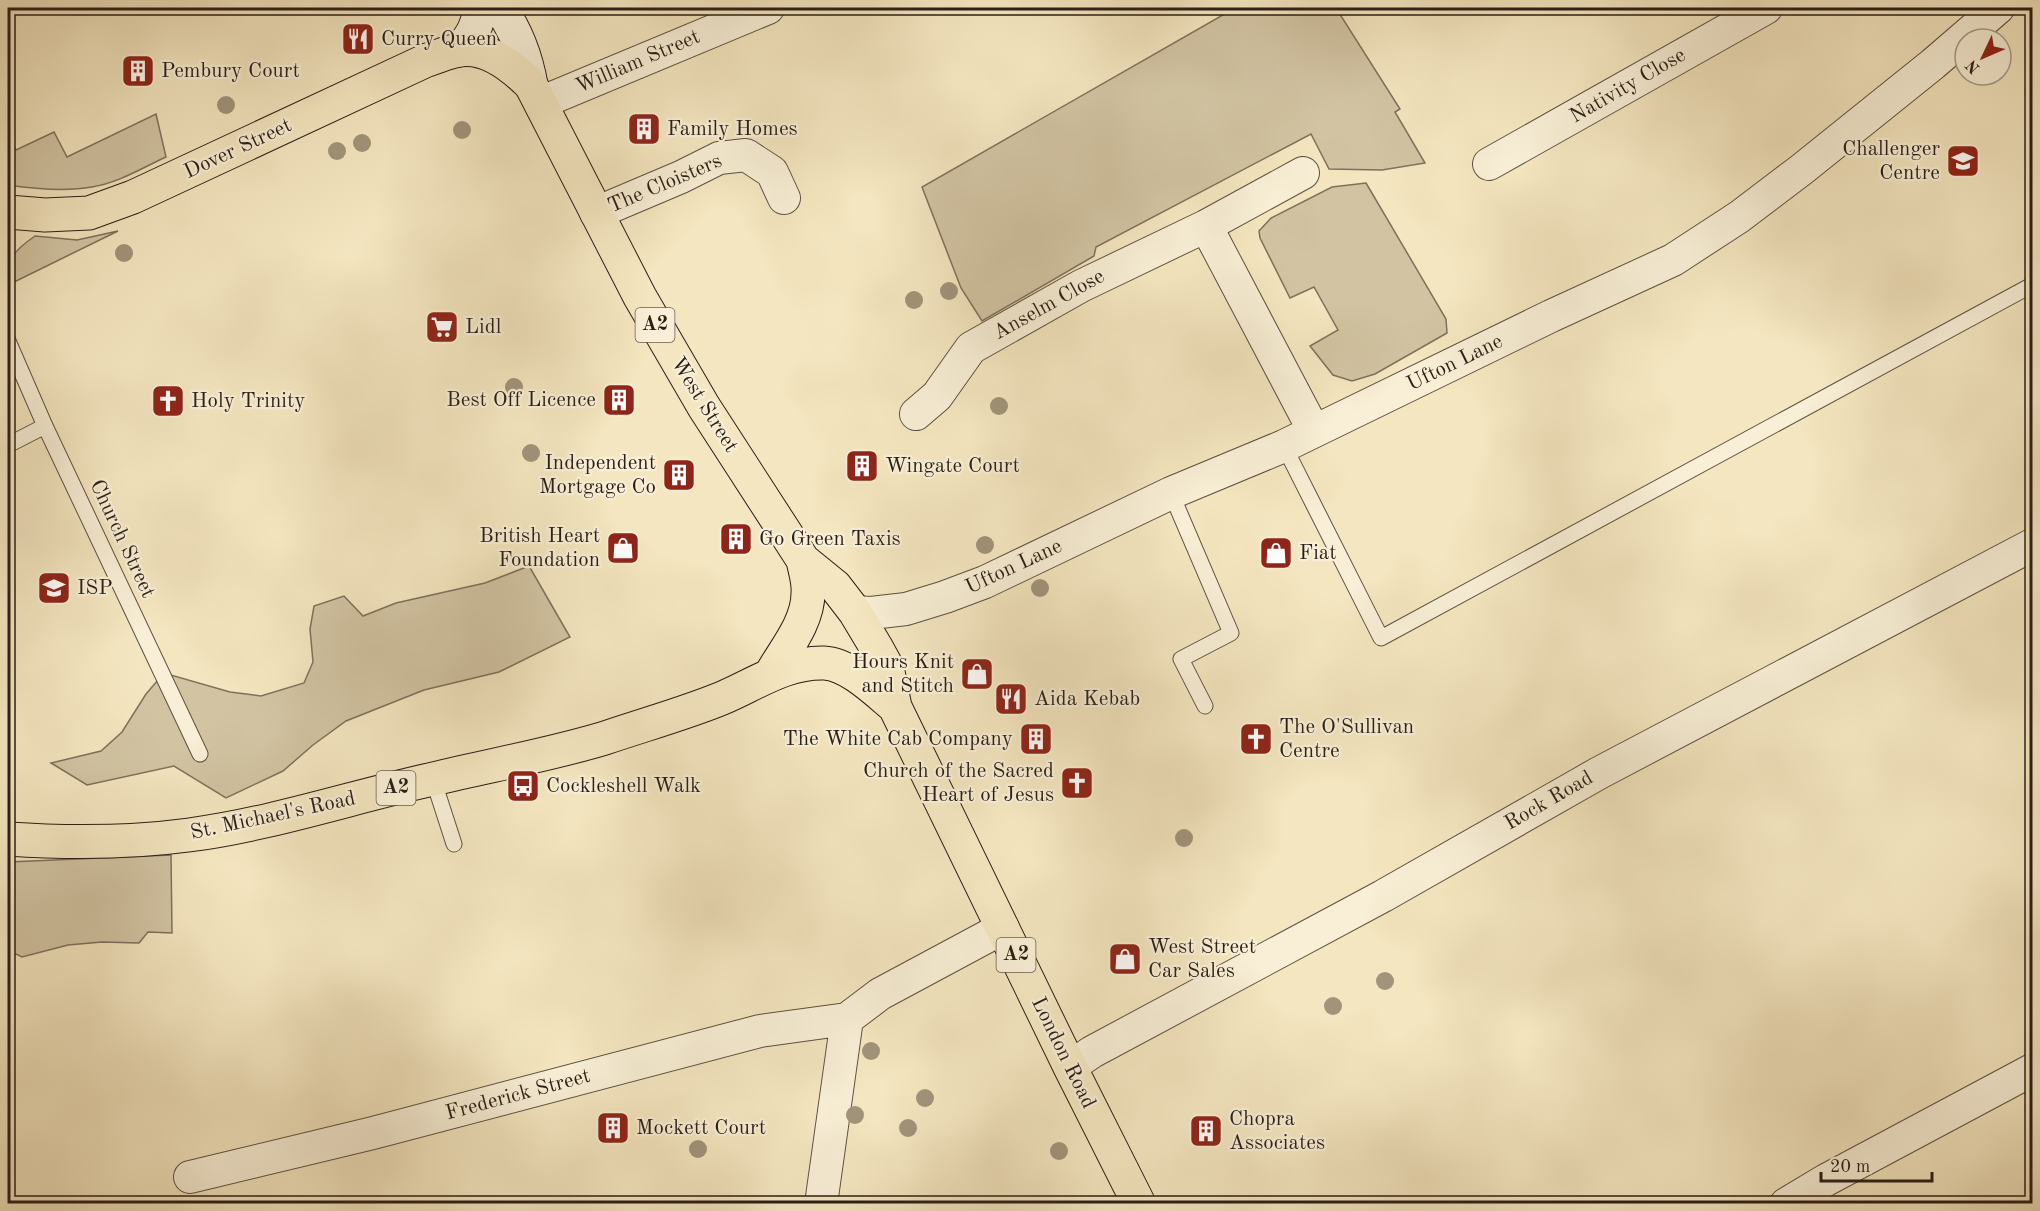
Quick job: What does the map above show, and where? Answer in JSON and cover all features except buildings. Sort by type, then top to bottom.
[{"type":"main road","name":"West Street","points":[[460,50],[483,53],[502,61],[517,71],[536,94],[596,213],[679,366],[803,560],[835,586],[855,612],[887,667],[895,707]]},
{"type":"main road","name":"Dover Street","points":[[8,212],[89,213],[133,197],[427,60],[460,50]]},
{"type":"main road","name":"A2","points":[[771,674],[793,638],[806,608],[808,582],[803,560]]},
{"type":"main road","name":"St. Michael's Road","points":[[8,838],[106,841],[190,835],[304,812],[433,778],[562,751],[720,699],[771,674],[805,665],[826,663],[833,665],[858,678],[895,707]]},
{"type":"main road","name":"London Road","points":[[895,707],[1070,1067],[1139,1203]]},
{"type":"street","points":[[460,50],[471,37],[479,21],[480,8]]},
{"type":"street","name":"West Street","points":[[500,8],[520,42],[536,94]]},
{"type":"street","name":"William Street","points":[[536,94],[768,8]]},
{"type":"street","name":"Nativity Close","points":[[1489,164],[1766,8]]},
{"type":"street","name":"Ufton Lane","points":[[855,612],[871,613],[906,609],[985,582],[1170,493],[1284,446],[1673,260],[1739,218],[1801,170],[1986,12]]},
{"type":"street","name":"The Cloisters","points":[[596,213],[681,177],[719,158],[746,155],[772,172],[784,198]]},
{"type":"street","name":"Anselm Close","points":[[916,414],[937,396],[971,348],[1081,286],[1206,226],[1303,172]]},
{"type":"street","points":[[1206,226],[1314,431]]},
{"type":"street","name":"Rock Road","points":[[1070,1067],[1102,1046],[1383,896],[1599,773],[2032,545]]},
{"type":"street","points":[[821,1203],[847,1019],[880,994],[1003,928]]},
{"type":"street","name":"Frederick Street","points":[[190,1177],[384,1130],[760,1031],[847,1019]]},
{"type":"street","points":[[1786,1203],[2032,1070]]},
{"type":"lane","points":[[1284,446],[1381,638],[2032,285]]},
{"type":"lane","name":"Church Street","points":[[8,341],[45,426],[200,754]]},
{"type":"lane","points":[[8,445],[45,426]]},
{"type":"lane","points":[[1170,493],[1231,633],[1181,659],[1205,705]]},
{"type":"lane","points":[[433,778],[454,844]]},
{"type":"shaded area","points":[[1235,8],[1336,8],[1400,109],[1395,112],[1425,163],[1382,170],[1329,169],[1311,134],[1096,247],[1094,256],[982,321],[961,288],[922,187]]},
{"type":"shaded area","points":[[156,114],[166,157],[121,179],[81,189],[29,188],[8,185],[8,133],[16,150],[54,132],[67,157]]},
{"type":"shaded area","points":[[1366,183],[1446,319],[1447,333],[1375,374],[1352,381],[1333,375],[1310,346],[1338,330],[1314,287],[1290,298],[1260,238],[1259,231],[1271,218],[1332,187]]},
{"type":"shaded area","points":[[118,231],[8,285],[10,262],[13,256],[21,246],[35,236],[77,240]]},
{"type":"shaded area","points":[[529,566],[570,637],[499,672],[424,690],[346,721],[283,771],[226,798],[174,766],[87,785],[51,763],[101,751],[122,732],[146,694],[164,673],[230,692],[261,696],[304,683],[313,662],[310,629],[314,606],[344,596],[363,616],[396,603],[485,583]]},
{"type":"shaded area","points":[[171,855],[172,933],[148,932],[139,943],[102,942],[68,945],[22,957],[16,954],[8,956],[8,862]]},
{"type":"place","name":"Curry Queen","points":[[358,39]]},
{"type":"place","name":"Pembury Court","points":[[138,71]]},
{"type":"place","name":"Family Homes","points":[[644,129]]},
{"type":"place","name":"Challenger Centre","points":[[1963,161]]},
{"type":"place","name":"Lidl","points":[[442,327]]},
{"type":"place","name":"Best Off Licence","points":[[619,400]]},
{"type":"place","name":"Holy Trinity","points":[[168,401]]},
{"type":"place","name":"Wingate Court","points":[[862,466]]},
{"type":"place","name":"Independent Mortgage Co","points":[[679,475]]},
{"type":"place","name":"Go Green Taxis","points":[[736,539]]},
{"type":"place","name":"British Heart Foundation","points":[[623,548]]},
{"type":"place","name":"Fiat","points":[[1276,553]]},
{"type":"place","name":"ISP","points":[[54,588]]},
{"type":"place","name":"Hours Knit and Stitch","points":[[977,674]]},
{"type":"place","name":"Aida Kebab","points":[[1011,699]]},
{"type":"place","name":"The White Cab Company","points":[[1036,739]]},
{"type":"place","name":"The O'Sullivan Centre","points":[[1256,739]]},
{"type":"place","name":"Church of the Sacred Heart of Jesus","points":[[1077,783]]},
{"type":"place","name":"Cockleshell Walk","points":[[523,786]]},
{"type":"place","name":"West Street Car Sales","points":[[1125,959]]},
{"type":"place","name":"Mockett Court","points":[[613,1128]]},
{"type":"place","name":"Chopra Associates","points":[[1206,1131]]}]
